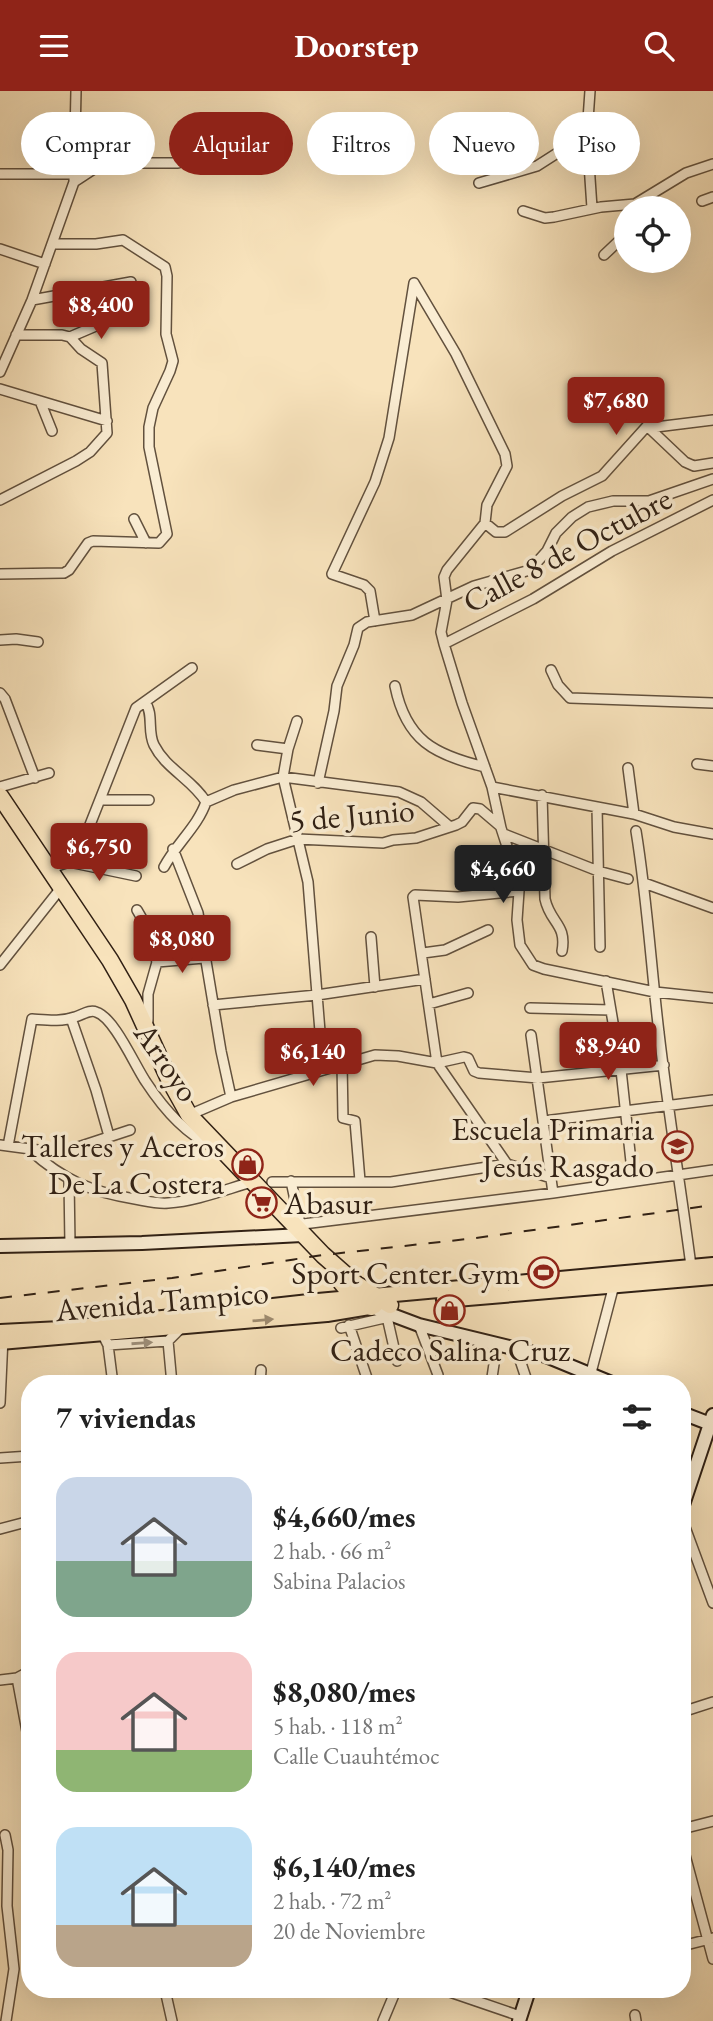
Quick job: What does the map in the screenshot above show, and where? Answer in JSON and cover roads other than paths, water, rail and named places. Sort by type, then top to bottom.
[{"type":"highway","points":[[0,796],[110,960],[189,1115],[323,1255],[383,1308]]},
{"type":"highway","points":[[323,1255],[354,1297],[383,1308]]},
{"type":"main road","points":[[0,1246],[70,1245],[298,1228]]},
{"type":"main road","points":[[578,1283],[713,1265]]},
{"type":"main road","points":[[578,1283],[614,1285],[713,1277]]},
{"type":"main road","name":"Avenida Tampico","points":[[2,1337],[105,1340],[182,1327],[383,1308],[578,1283]]},
{"type":"main road","name":"Avenida Tampico","points":[[2,1337],[354,1297]]},
{"type":"main road","points":[[383,1308],[419,1325],[546,1356],[582,1375]]},
{"type":"main road","points":[[691,1415],[712,1421],[691,1482]]},
{"type":"main road","points":[[519,2019],[526,1998]]},
{"type":"street","points":[[0,372],[32,300],[74,178],[76,91]]},
{"type":"street","points":[[589,112],[590,91]]},
{"type":"street","points":[[479,183],[537,166],[553,156]]},
{"type":"street","points":[[1,176],[74,178],[103,163],[169,163]]},
{"type":"street","points":[[650,196],[686,173],[713,164]]},
{"type":"street","points":[[590,175],[592,208]]},
{"type":"street","points":[[702,201],[713,197]]},
{"type":"street","points":[[523,211],[545,218],[592,208],[614,207]]},
{"type":"street","points":[[0,574],[64,573],[88,543],[93,541],[159,543],[166,534],[149,447],[153,408],[173,361],[166,334],[165,267],[122,240],[96,244],[52,244]]},
{"type":"street","points":[[604,255],[614,246]]},
{"type":"street","points":[[0,249],[45,264]]},
{"type":"street","points":[[32,300],[131,282]]},
{"type":"street","points":[[375,621],[370,590],[364,585],[332,574],[375,482],[389,438],[414,283],[437,319],[505,454],[507,466],[487,505],[485,523],[444,577],[447,600],[441,632],[492,787],[519,891],[517,921],[520,945],[533,965],[655,992],[711,998],[713,987]]},
{"type":"street","points":[[16,335],[71,337],[118,316]]},
{"type":"street","points":[[0,500],[76,461],[90,452],[107,433],[102,363],[81,349],[71,337]]},
{"type":"street","points":[[0,389],[107,421]]},
{"type":"street","points":[[40,401],[52,431]]},
{"type":"street","points":[[647,426],[713,420]]},
{"type":"street","points":[[647,426],[685,462],[694,466],[713,463]]},
{"type":"street","points":[[485,523],[496,532],[505,532],[601,475],[647,426]]},
{"type":"street","points":[[318,783],[341,673],[354,645],[358,628],[367,622],[412,615],[474,586],[530,569],[547,551],[556,533],[572,517],[588,507],[613,501],[649,501],[713,479]]},
{"type":"street","name":"Calle 8 de Octubre","points":[[444,644],[533,599],[612,551],[713,500]]},
{"type":"street","points":[[134,519],[146,543]]},
{"type":"street","points":[[0,640],[38,642]]},
{"type":"street","points":[[69,862],[84,840],[127,725],[136,708],[192,668]]},
{"type":"street","points":[[551,670],[558,685],[570,698],[713,703]]},
{"type":"street","points":[[395,686],[400,709],[415,734],[436,751],[458,761],[485,767]]},
{"type":"street","points":[[2,696],[35,778]]},
{"type":"street","points":[[145,702],[149,707],[149,730],[153,744],[169,765],[202,795],[206,802]]},
{"type":"street","points":[[298,721],[288,749],[283,777],[312,907],[323,1069]]},
{"type":"street","points":[[257,745],[288,749]]},
{"type":"street","points":[[697,764],[713,766]]},
{"type":"street","points":[[628,768],[634,814]]},
{"type":"street","points":[[0,787],[49,773]]},
{"type":"street","points":[[163,867],[173,849],[197,821],[206,802],[234,790],[283,777],[398,792],[421,802],[450,827]]},
{"type":"street","points":[[492,787],[634,814],[674,827],[713,834]]},
{"type":"street","points":[[542,795],[545,899],[547,908],[563,931],[562,951]]},
{"type":"street","points":[[101,800],[149,800]]},
{"type":"street","name":"5 de Junio","points":[[237,864],[267,849],[298,839],[379,844],[416,838],[462,822],[473,808],[477,807],[503,831]]},
{"type":"street","points":[[597,807],[600,947]]},
{"type":"street","points":[[503,831],[598,871],[628,879]]},
{"type":"street","points":[[636,831],[659,1033],[691,1266]]},
{"type":"street","points":[[173,849],[198,913],[231,1097]]},
{"type":"street","points":[[48,869],[69,862],[136,876]]},
{"type":"street","points":[[644,883],[713,908]]},
{"type":"street","points":[[0,964],[61,888]]},
{"type":"street","points":[[507,1164],[437,1063],[413,897],[458,898],[519,891]]},
{"type":"street","points":[[137,909],[148,929],[158,962],[148,995],[149,1033]]},
{"type":"street","points":[[423,953],[445,950],[488,930]]},
{"type":"street","points":[[371,937],[375,986]]},
{"type":"street","points":[[158,962],[204,957]]},
{"type":"street","points":[[631,986],[641,982],[651,968]]},
{"type":"street","points":[[213,1005],[317,995],[425,979]]},
{"type":"street","points":[[606,981],[621,1070],[634,1180]]},
{"type":"street","points":[[429,1004],[468,993]]},
{"type":"street","points":[[530,1008],[611,1010]]},
{"type":"street","name":"Arroyo","points":[[4,1145],[32,1019],[71,1019],[90,1011],[98,1012],[116,1031],[147,1083],[174,1119],[199,1140],[219,1149]]},
{"type":"street","points":[[71,1019],[109,1136]]},
{"type":"street","points":[[580,1041],[659,1033]]},
{"type":"street","points":[[531,1035],[553,1193]]},
{"type":"street","points":[[189,1115],[231,1097],[375,1055],[398,1055],[437,1063],[464,1057],[468,1058],[474,1071],[480,1073],[538,1078],[664,1065]]},
{"type":"street","points":[[342,1063],[342,1118],[355,1121],[360,1181]]},
{"type":"street","points":[[544,1121],[713,1100]]},
{"type":"street","points":[[4,1145],[30,1150],[66,1151],[130,1130]]},
{"type":"street","points":[[30,1150],[69,1180],[95,1191],[164,1204],[192,1200],[252,1182]]},
{"type":"street","points":[[272,1182],[391,1182],[507,1164],[551,1178]]},
{"type":"street","points":[[291,1181],[298,1228],[713,1170]]},
{"type":"street","points":[[69,1180],[70,1245]]},
{"type":"street","points":[[590,1375],[614,1285]]},
{"type":"street","points":[[365,1375],[345,1327],[383,1308],[397,1361]]},
{"type":"street","points":[[419,1325],[438,1375]]},
{"type":"street","points":[[111,1375],[105,1340],[168,1341],[182,1327]]},
{"type":"street","points":[[0,1403],[2,1337]]},
{"type":"street","points":[[168,1341],[171,1375]]},
{"type":"street","points":[[492,1375],[497,1345]]},
{"type":"street","points":[[516,1348],[525,1375]]},
{"type":"street","points":[[261,1370],[261,1375]]},
{"type":"street","points":[[0,1458],[21,1457]]},
{"type":"street","points":[[0,1529],[21,1523]]},
{"type":"street","points":[[691,1538],[709,1575],[713,1603]]},
{"type":"street","points":[[0,1680],[21,1676]]},
{"type":"street","points":[[17,1678],[21,1698]]},
{"type":"street","points":[[691,1709],[713,1702]]},
{"type":"street","points":[[691,1827],[713,1821]]},
{"type":"street","points":[[5,1835],[8,1850],[8,1925],[14,1953],[6,2021]]},
{"type":"street","points":[[691,1875],[710,1939],[713,1959]]},
{"type":"street","points":[[691,1944],[710,1939]]},
{"type":"street","points":[[167,1998],[172,2021]]},
{"type":"street","points":[[383,2021],[393,1998]]},
{"type":"street","points":[[472,1998],[519,2019]]},
{"type":"railway","points":[[0,1298],[172,1278],[323,1255],[476,1238],[713,1205]]},
{"type":"place","name":"Escuela Primaria Jesús Rasgado","points":[[677,1147]]},
{"type":"place","name":"Talleres y Aceros De La Costera","points":[[247,1164]]},
{"type":"place","name":"Abasur","points":[[261,1203]]},
{"type":"place","name":"Sport Center Gym","points":[[543,1273]]},
{"type":"place","name":"Cadeco Salina Cruz","points":[[450,1311]]}]
